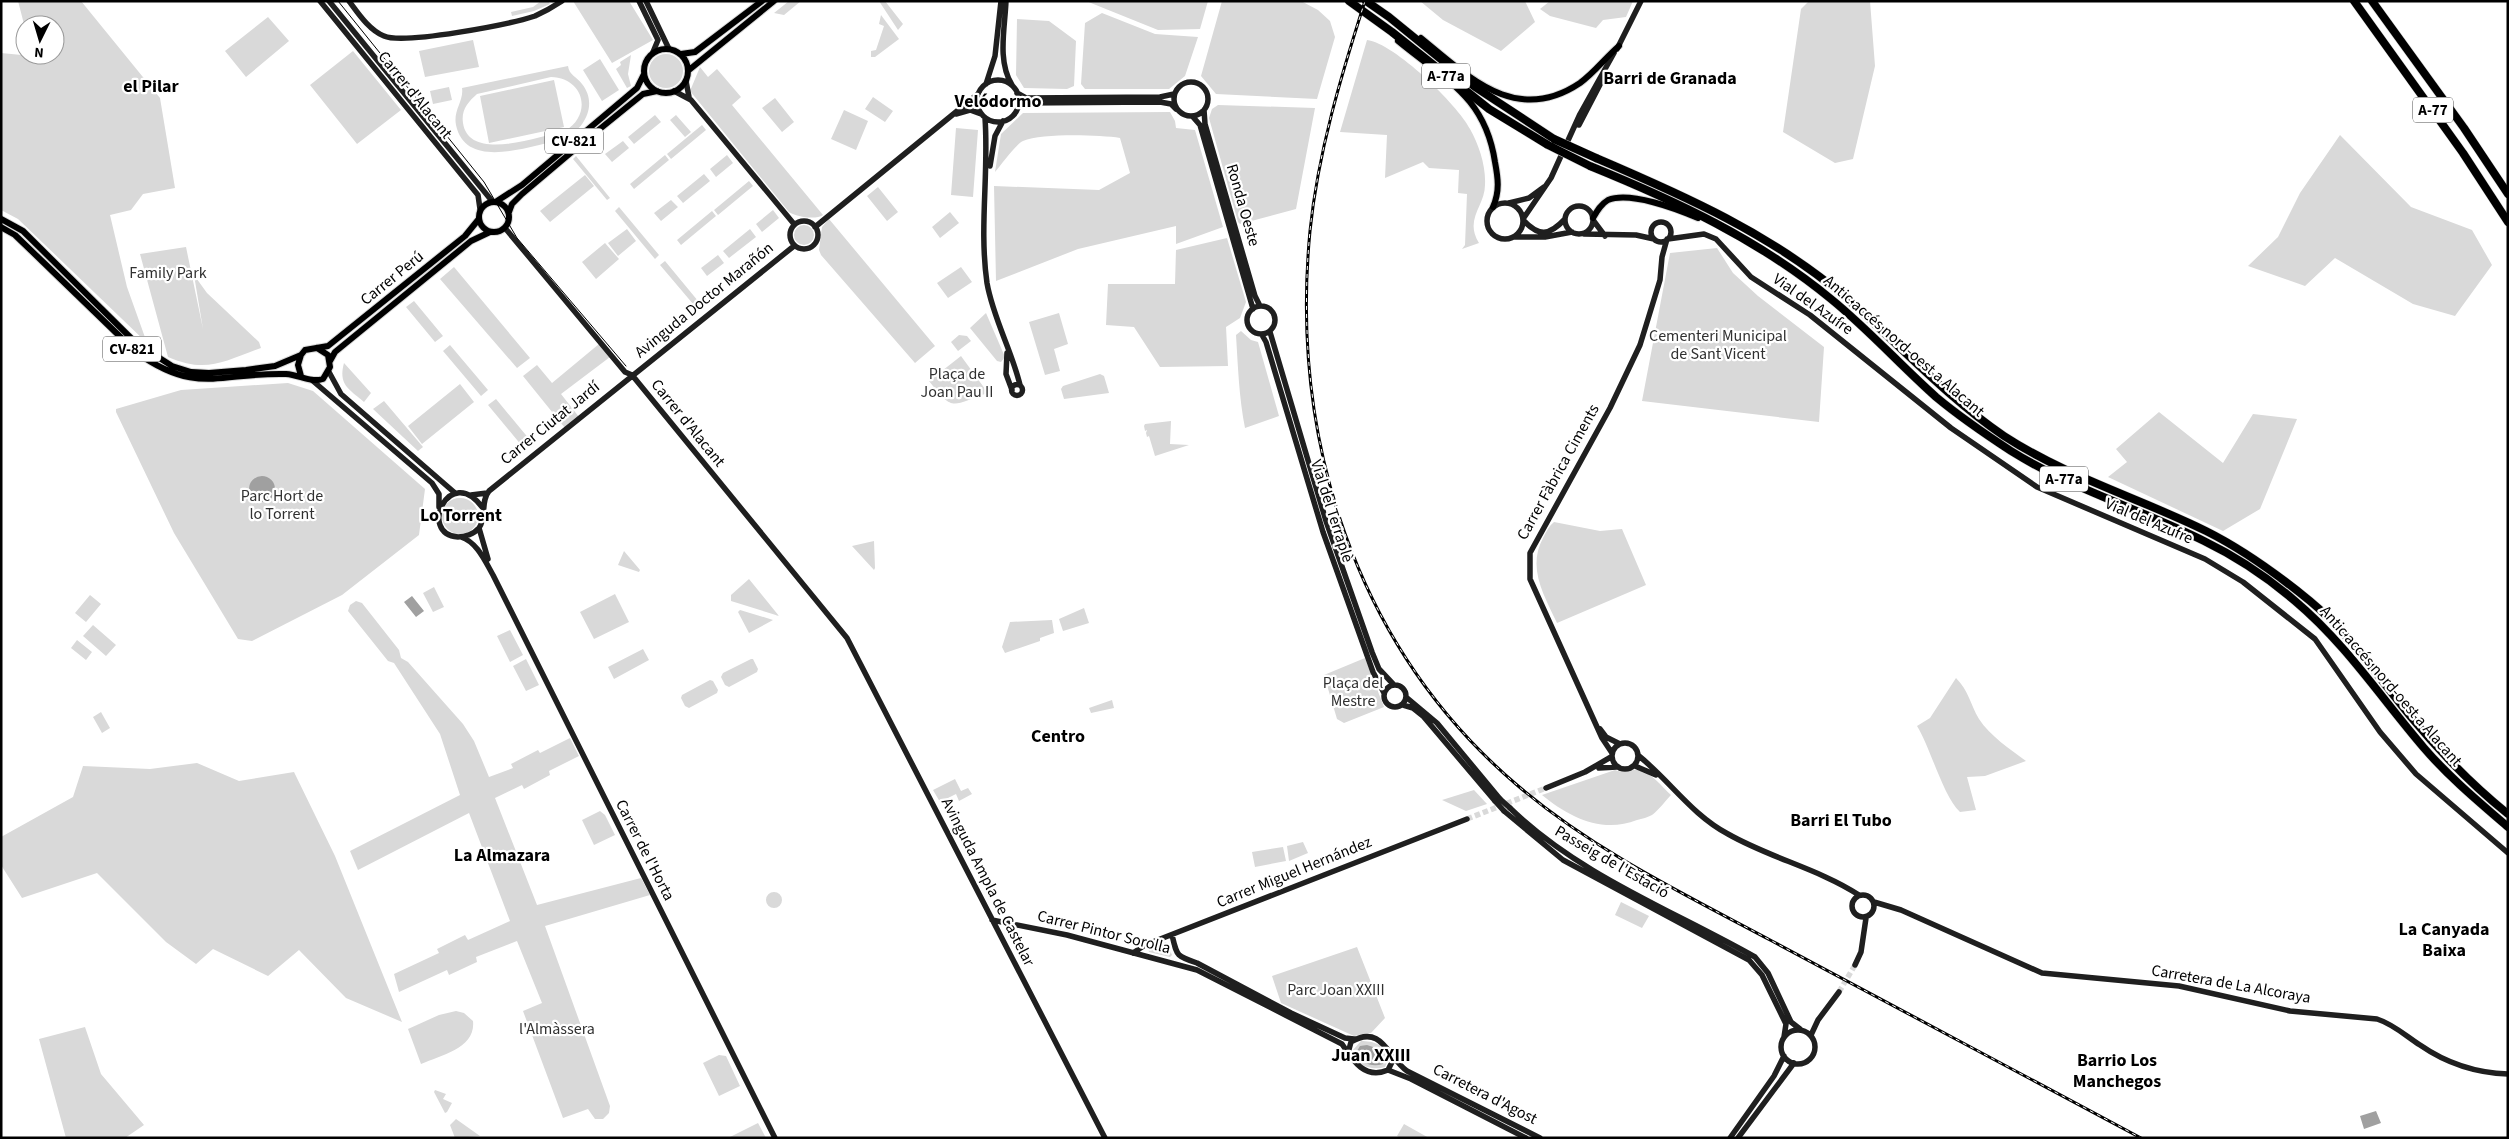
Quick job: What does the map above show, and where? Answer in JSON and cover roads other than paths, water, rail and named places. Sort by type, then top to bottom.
[{"type":"highway","name":"A-77a","points":[[1349,1],[1371,17]]},
{"type":"highway","name":"Antic accés nord-oest a Alacant","points":[[1366,1],[1502,107],[1554,138],[1693,200],[1782,250],[1845,298],[1959,402],[2020,446],[2071,473],[2208,532],[2269,568],[2308,599],[2333,623],[2441,752],[2508,814]]},
{"type":"highway","name":"A-77","points":[[2354,1],[2463,153],[2508,222]]},
{"type":"highway","name":"A-77","points":[[2372,1],[2464,128],[2508,194]]},
{"type":"highway","name":"Antic accés nord-oest a Alacant","points":[[1371,17],[1483,104],[1548,145],[1590,166],[1690,209],[1758,246],[1832,300],[1956,412],[2027,461],[2069,482],[2202,540],[2237,558],[2267,578],[2307,611],[2334,637],[2428,752],[2454,779],[2508,827]]},
{"type":"main road","points":[[653,52],[669,48],[681,54],[695,52],[762,1]]},
{"type":"main road","points":[[688,70],[774,1]]},
{"type":"main road","name":"A-77a","points":[[1372,1],[1482,86],[1504,96],[1517,99],[1554,95],[1583,80],[1619,46]]},
{"type":"main road","name":"A-77a","points":[[1371,17],[1383,29],[1463,94],[1480,114],[1491,137],[1499,189],[1493,207]]},
{"type":"main road","name":"CV-821","points":[[480,209],[522,185],[637,88],[644,74],[646,62],[653,52]]},
{"type":"main road","points":[[674,91],[686,81],[688,70],[681,54]]},
{"type":"main road","points":[[644,74],[651,87],[657,91]]},
{"type":"main road","name":"CV-821","points":[[505,228],[512,204],[580,145],[643,94],[657,91],[674,91]]},
{"type":"main road","name":"A-77a","points":[[1593,219],[1603,203],[1621,197],[1657,204],[1706,222],[1746,243],[1789,271],[1841,312],[1896,364],[1907,369]]},
{"type":"main road","points":[[494,201],[504,205],[509,212]]},
{"type":"main road","points":[[480,209],[478,220],[480,225],[490,232],[499,232],[505,228]]},
{"type":"main road","name":"CV-821","points":[[1,219],[23,231],[136,343],[172,366],[191,372],[209,373],[246,370],[275,366],[301,355],[305,350],[317,348]]},
{"type":"main road","name":"Carrer Perú","points":[[317,348],[328,346],[340,338],[465,236],[478,220]]},
{"type":"main road","name":"CV-821","points":[[1,227],[15,235],[136,352],[153,364],[191,379],[208,380],[276,374],[302,376],[313,381]]},
{"type":"main road","name":"Carrer Perú","points":[[330,361],[335,352],[472,241],[490,232]]},
{"type":"main road","points":[[313,381],[323,379],[329,372],[330,361],[324,352],[317,348]]},
{"type":"main road","points":[[301,355],[298,365],[302,376]]},
{"type":"street","name":"Carrer d'Alacant","points":[[320,1],[478,195],[480,209]]},
{"type":"street","name":"Carrer d'Alacant","points":[[329,1],[494,201]]},
{"type":"street","points":[[349,1],[369,25],[381,35],[392,39],[427,38],[533,16],[562,1]]},
{"type":"street","points":[[639,1],[658,40],[653,52]]},
{"type":"street","points":[[646,1],[669,48]]},
{"type":"street","points":[[815,227],[978,94],[986,84],[995,56],[1001,1]]},
{"type":"street","points":[[987,185],[995,136],[1003,121],[1015,112],[1018,103],[1017,93],[1006,75],[1003,60],[1006,1]]},
{"type":"street","points":[[1512,237],[1519,232],[1523,220],[1548,184],[1641,1]]},
{"type":"street","points":[[1561,160],[1593,89],[1619,46]]},
{"type":"street","points":[[986,84],[999,80],[1013,86]]},
{"type":"street","points":[[1577,129],[1592,97],[1593,89],[1590,82],[1583,80]]},
{"type":"street","points":[[686,81],[689,97]]},
{"type":"street","name":"Ronda Oeste","points":[[1017,93],[1026,98],[1160,97],[1174,94],[1178,87],[1185,83],[1198,84],[1207,95],[1204,110],[1205,124],[1255,296],[1260,306]]},
{"type":"street","points":[[674,91],[689,97],[794,224]]},
{"type":"street","points":[[978,94],[978,107],[983,116],[987,185],[984,256],[989,293],[1023,391],[1020,395],[1015,395],[1006,374],[1007,348]]},
{"type":"street","points":[[1174,94],[1176,108]]},
{"type":"street","points":[[1018,103],[1160,102],[1171,104],[1184,116],[1193,117],[1204,110]]},
{"type":"street","points":[[952,116],[970,110],[996,122],[1003,121]]},
{"type":"street","name":"Ronda Oeste","points":[[1193,117],[1200,125],[1253,309]]},
{"type":"street","points":[[1548,184],[1536,194],[1509,203],[1501,203],[1493,207],[1487,219],[1489,229],[1497,237],[1545,237],[1572,232],[1605,236],[1636,236],[1661,242],[1668,239],[1671,233],[1667,224],[1660,222],[1636,236]]},
{"type":"street","points":[[1509,203],[1516,206],[1523,220],[1533,231],[1540,233],[1553,230],[1565,218],[1568,210],[1579,205],[1590,210],[1593,219],[1605,236]]},
{"type":"street","points":[[1565,218],[1566,224],[1572,232]]},
{"type":"street","points":[[1582,234],[1590,229],[1593,219]]},
{"type":"street","points":[[800,221],[808,222],[815,227],[818,236],[813,246],[802,250],[794,246],[789,233],[794,224],[800,221]]},
{"type":"street","points":[[1652,227],[1651,233],[1655,240]]},
{"type":"street","name":"Carrer d'Alacant","points":[[505,228],[625,372],[632,376],[847,638]]},
{"type":"street","name":"Vial del Azufre","points":[[1670,228],[1687,237]]},
{"type":"street","name":"Vial del Azufre","points":[[1668,239],[1704,234],[1716,239],[1751,276],[1810,315],[1951,428],[2037,487],[2205,559],[2243,582],[2314,639],[2380,732],[2416,774],[2508,853]]},
{"type":"street","name":"Carrer Fàbrica Ciments","points":[[1612,755],[1530,579],[1530,552],[1610,408],[1640,345],[1660,280],[1662,257],[1668,239]]},
{"type":"street","name":"Carrer Fàbrica Ciments","points":[[1655,240],[1662,257]]},
{"type":"street","name":"Avinguda Doctor Marañón","points":[[632,376],[794,246]]},
{"type":"street","points":[[1260,306],[1270,309],[1275,316],[1275,325],[1270,332],[1262,335],[1256,334],[1248,326],[1248,314],[1260,306]]},
{"type":"street","name":"Vial del Terraplè","points":[[1270,332],[1326,520],[1372,652],[1379,669],[1394,685]]},
{"type":"street","name":"Vial del Terraplè","points":[[1262,335],[1266,342],[1323,532],[1373,672],[1384,693]]},
{"type":"street","points":[[329,372],[341,394],[454,493],[471,495],[487,493],[482,507],[471,495]]},
{"type":"street","name":"Carrer Ciutat Jardí","points":[[487,493],[632,376]]},
{"type":"street","name":"CV-821","points":[[313,381],[432,483],[439,494],[438,516],[443,529],[449,534],[460,537]]},
{"type":"street","points":[[1012,390],[1014,386],[1020,385]]},
{"type":"street","points":[[439,508],[445,498],[454,493]]},
{"type":"street","name":"CV-821","points":[[479,528],[482,507]]},
{"type":"street","points":[[460,537],[471,535],[479,528]]},
{"type":"street","name":"Carrer de l'Horta","points":[[479,528],[493,575]]},
{"type":"street","name":"Carrer de l'Horta","points":[[460,537],[467,539],[480,553],[493,575],[775,1138]]},
{"type":"street","name":"Avinguda Ampla de Castelar","points":[[847,638],[1105,1138]]},
{"type":"street","points":[[1394,685],[1403,688],[1406,697],[1403,705],[1395,708],[1388,706],[1384,701],[1384,693],[1387,688],[1394,685]]},
{"type":"street","name":"Passeig de l'Estació","points":[[1406,697],[1437,723],[1498,800]]},
{"type":"street","name":"Passeig de l'Estació","points":[[1403,705],[1412,708],[1422,716],[1507,810],[1562,860],[1749,960],[1762,975],[1786,1024],[1784,1037]]},
{"type":"street","name":"Carrer Fàbrica Ciments","points":[[1597,725],[1606,737],[1620,744]]},
{"type":"street","points":[[1585,772],[1612,755],[1620,744],[1633,745],[1639,756],[1666,780],[1697,813],[1722,831],[1859,895],[1869,897],[1874,902],[1874,911],[1863,918]]},
{"type":"street","points":[[1612,755],[1617,767]]},
{"type":"street","points":[[1635,766],[1639,756]]},
{"type":"street","points":[[1546,788],[1605,766],[1624,770],[1635,766],[1666,780]]},
{"type":"street","name":"Passeig de l'Estació","points":[[1507,810],[1567,855],[1755,957],[1763,968],[1791,1022],[1802,1030]]},
{"type":"street","name":"Carrer Miguel Hernández","points":[[1133,953],[1146,945],[1468,819]]},
{"type":"street","points":[[1846,888],[1853,900],[1853,911],[1863,918]]},
{"type":"street","points":[[1853,900],[1859,895]]},
{"type":"street","name":"Carretera de La Alcoraya","points":[[1874,902],[1901,910],[2042,973],[2179,986],[2290,1011],[2377,1019],[2389,1024],[2426,1049],[2454,1064],[2492,1074],[2508,1074]]},
{"type":"street","name":"Carretera de La Alcoraya","points":[[1874,911],[1890,908]]},
{"type":"street","points":[[1855,965],[1861,952],[1863,918]]},
{"type":"street","name":"Carrer Pintor Sorolla","points":[[992,920],[1146,956],[1197,970],[1342,1044],[1350,1056]]},
{"type":"street","points":[[1172,935],[1176,953],[1182,960],[1196,963],[1292,1014],[1345,1038],[1376,1039],[1387,1046],[1394,1058],[1388,1070],[1368,1072],[1357,1066],[1350,1056],[1351,1042],[1355,1039]]},
{"type":"street","points":[[1146,945],[1144,951],[1146,956]]},
{"type":"street","points":[[1168,962],[1172,960],[1176,953]]},
{"type":"street","points":[[1738,1138],[1794,1063],[1811,1058],[1815,1050],[1811,1035],[1818,1020],[1839,992]]},
{"type":"street","points":[[1802,1030],[1818,1020]]},
{"type":"street","points":[[1730,1138],[1774,1076],[1784,1056],[1781,1044],[1784,1037],[1792,1030],[1802,1030],[1811,1035]]},
{"type":"street","points":[[1784,1056],[1794,1063]]},
{"type":"street","name":"Carretera d'Agost","points":[[1394,1058],[1407,1071],[1501,1121],[1526,1138]]},
{"type":"street","name":"Carretera d'Agost","points":[[1388,1070],[1540,1138]]},
{"type":"tunnel","points":[[1467,819],[1546,788]]},
{"type":"tunnel","points":[[1839,992],[1855,965]]},
{"type":"tram line","points":[[338,1],[484,182],[517,238],[626,366]]},
{"type":"railway","points":[[1365,1],[1347,57],[1332,114],[1314,202],[1310,231],[1307,309],[1311,386],[1324,461],[1345,534],[1375,604],[1414,669],[1461,730],[1517,785],[1546,808],[1608,851],[1673,888],[2141,1138]]},
{"type":"district","name":"Barri de Granada","points":[[1670,78]]},
{"type":"district","name":"el Pilar","points":[[151,86]]},
{"type":"district","name":"Velódormo","points":[[998,101]]},
{"type":"district","name":"Lo Torrent","points":[[461,515]]},
{"type":"district","name":"Centro","points":[[1058,736]]},
{"type":"district","name":"Barri El Tubo","points":[[1841,820]]},
{"type":"district","name":"La Almazara","points":[[502,855]]},
{"type":"district","name":"La Canyada Baixa","points":[[2444,940]]},
{"type":"district","name":"Juan XXIII","points":[[1371,1055]]},
{"type":"district","name":"Barrio Los Manchegos","points":[[2117,1070]]},
{"type":"park label","name":"Family Park","points":[[168,273]]},
{"type":"park label","name":"Cementeri Municipal de Sant Vicent","points":[[1718,345]]},
{"type":"park label","name":"Plaça de Joan Pau II","points":[[957,383]]},
{"type":"park label","name":"Parc Hort de lo Torrent","points":[[282,505]]},
{"type":"park label","name":"Plaça del Mestre","points":[[1353,692]]},
{"type":"park label","name":"Parc Joan XXIII","points":[[1336,990]]},
{"type":"park label","name":"l'Almàssera","points":[[557,1029]]}]
